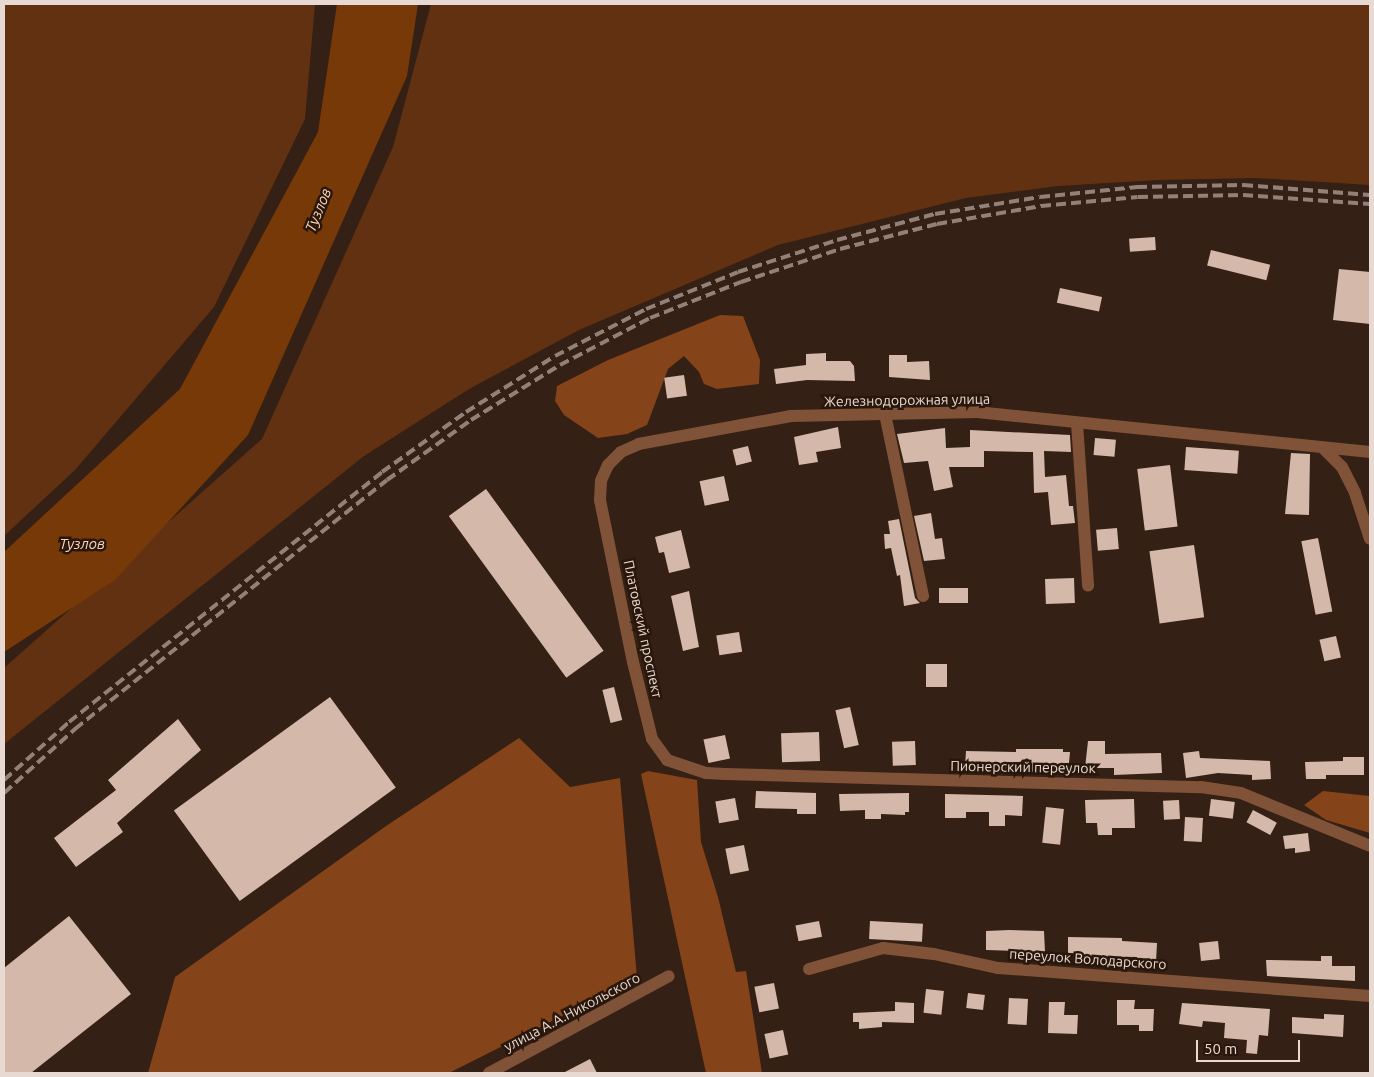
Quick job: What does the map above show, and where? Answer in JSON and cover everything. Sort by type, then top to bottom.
[{"type":"street","name":"Железнодорожная улица","points":[[600,500],[601,482],[608,465],[620,452],[639,444],[791,416],[979,412],[1324,449],[1370,452]]},
{"type":"street","points":[[885,414],[923,596]]},
{"type":"street","points":[[1077,422],[1088,586]]},
{"type":"street","points":[[1324,449],[1342,467],[1355,493],[1370,539]]},
{"type":"street","name":"Платовский проспект","points":[[600,500],[633,662],[652,739],[667,760]]},
{"type":"street","name":"Пионерский переулок","points":[[667,760],[706,773],[725,774],[1202,787],[1241,793],[1370,846]]},
{"type":"street","name":"переулок Володарского","points":[[809,969],[883,948],[934,954],[998,968],[1370,996]]},
{"type":"street","name":"улица А.А.Никольского","points":[[489,1073],[669,976]]},
{"type":"shaded area","points":[[4,4],[315,4],[305,119],[214,307],[75,470],[4,536]]},
{"type":"shaded area","points":[[431,4],[1370,4],[1370,185],[1256,178],[1158,180],[1058,186],[966,198],[778,245],[579,330],[469,389],[364,456],[4,744],[4,668],[262,439],[393,147]]},
{"type":"shaded area","points":[[720,315],[743,316],[760,360],[759,384],[717,389],[704,384],[699,372],[684,356],[668,369],[647,425],[627,434],[598,438],[564,415],[555,401],[557,386],[608,360]]},
{"type":"shaded area","points":[[519,738],[570,787],[620,778],[637,978],[449,1073],[148,1073],[175,977],[386,826]]},
{"type":"shaded area","points":[[648,771],[697,780],[701,842],[718,897],[736,972],[746,971],[762,1073],[706,1073],[641,774]]},
{"type":"shaded area","points":[[1323,791],[1370,796],[1370,833],[1326,820],[1304,805]]},
{"type":"water","name":"Тузлов","points":[[337,4],[418,4],[407,76],[248,435],[115,580],[4,652],[4,552],[180,389],[318,132]]},
{"type":"building","points":[[1155,237],[1156,250],[1130,252],[1129,239]]},
{"type":"building","points":[[1211,250],[1270,265],[1266,280],[1207,266]]},
{"type":"building","points":[[1339,269],[1370,272],[1370,324],[1333,320]]},
{"type":"building","points":[[1060,288],[1102,297],[1099,312],[1057,303]]},
{"type":"building","points":[[826,353],[826,361],[850,361],[854,366],[855,381],[807,380],[776,384],[774,369],[806,365],[806,354]]},
{"type":"building","points":[[889,355],[907,355],[907,362],[929,361],[930,380],[889,377]]},
{"type":"building","points":[[684,375],[687,396],[667,399],[664,378]]},
{"type":"building","points":[[838,427],[841,448],[816,452],[818,462],[799,465],[794,437]]},
{"type":"building","points":[[945,428],[946,448],[970,447],[970,430],[1070,435],[1071,452],[1044,451],[1045,477],[1066,475],[1069,506],[1073,506],[1075,523],[1051,525],[1048,492],[1034,493],[1033,452],[984,451],[984,467],[949,467],[953,487],[934,491],[928,461],[904,463],[897,434]]},
{"type":"building","points":[[1095,438],[1116,440],[1114,457],[1094,455]]},
{"type":"building","points":[[748,446],[752,462],[736,465],[732,450]]},
{"type":"building","points":[[1186,447],[1239,451],[1237,474],[1184,470]]},
{"type":"building","points":[[1291,453],[1310,454],[1309,515],[1285,514]]},
{"type":"building","points":[[1170,465],[1178,527],[1145,531],[1137,469]]},
{"type":"building","points":[[724,476],[729,500],[705,506],[700,481]]},
{"type":"building","points":[[486,489],[604,651],[566,678],[449,516]]},
{"type":"building","points":[[931,513],[935,539],[942,538],[945,559],[924,561],[914,516]]},
{"type":"building","points":[[899,519],[915,598],[920,603],[904,606],[900,575],[897,576],[891,548],[885,549],[884,534],[890,534],[888,521]]},
{"type":"building","points":[[1117,528],[1119,549],[1098,551],[1096,530]]},
{"type":"building","points":[[681,530],[690,568],[669,573],[664,552],[659,553],[655,537]]},
{"type":"building","points":[[1318,538],[1332,612],[1316,615],[1301,541]]},
{"type":"building","points":[[1194,545],[1204,617],[1160,624],[1149,551]]},
{"type":"building","points":[[1074,578],[1075,603],[1046,604],[1045,579]]},
{"type":"building","points":[[939,588],[968,588],[968,603],[939,603]]},
{"type":"building","points":[[689,591],[699,647],[683,651],[671,596]]},
{"type":"building","points":[[739,632],[742,652],[719,655],[716,636]]},
{"type":"building","points":[[1336,636],[1341,657],[1324,661],[1319,640]]},
{"type":"building","points":[[926,664],[947,664],[947,687],[926,687]]},
{"type":"building","points":[[614,687],[622,720],[611,723],[602,690]]},
{"type":"building","points":[[330,697],[396,788],[240,901],[174,810]]},
{"type":"building","points":[[850,707],[859,745],[844,748],[835,710]]},
{"type":"building","points":[[178,719],[201,750],[117,823],[123,832],[76,867],[54,838],[116,790],[108,780]]},
{"type":"building","points":[[819,732],[820,761],[782,762],[781,733]]},
{"type":"building","points":[[725,735],[730,758],[708,763],[703,740]]},
{"type":"building","points":[[915,741],[916,765],[893,766],[892,742]]},
{"type":"building","points":[[1088,741],[1105,741],[1105,754],[1161,753],[1162,773],[1114,775],[1114,768],[1085,768]]},
{"type":"building","points":[[1016,749],[1063,749],[1063,752],[1070,752],[1068,774],[965,767],[966,751],[1016,752]]},
{"type":"building","points":[[1199,751],[1200,758],[1270,761],[1271,779],[1252,780],[1252,775],[1218,773],[1186,778],[1183,753]]},
{"type":"building","points":[[1343,757],[1364,757],[1364,775],[1326,775],[1326,779],[1306,779],[1305,762],[1343,761]]},
{"type":"building","points":[[756,791],[816,793],[816,814],[797,814],[797,809],[755,808]]},
{"type":"building","points":[[909,793],[909,812],[905,812],[905,815],[881,814],[881,819],[865,819],[865,810],[840,811],[839,794]]},
{"type":"building","points":[[945,794],[1023,796],[1022,816],[1005,815],[1005,826],[989,826],[989,812],[966,812],[966,818],[945,818]]},
{"type":"building","points":[[735,798],[739,820],[719,823],[715,801]]},
{"type":"building","points":[[1134,799],[1135,828],[1112,828],[1112,835],[1098,835],[1097,823],[1086,823],[1085,800]]},
{"type":"building","points":[[1211,799],[1235,802],[1233,819],[1209,816]]},
{"type":"building","points":[[1179,800],[1180,819],[1164,820],[1163,801]]},
{"type":"building","points":[[1046,807],[1064,809],[1060,845],[1042,843]]},
{"type":"building","points":[[1253,810],[1277,823],[1270,835],[1246,822]]},
{"type":"building","points":[[1185,817],[1203,818],[1202,842],[1184,841]]},
{"type":"building","points":[[1308,833],[1310,851],[1295,853],[1295,848],[1285,849],[1283,836]]},
{"type":"building","points":[[744,845],[749,871],[730,874],[725,849]]},
{"type":"building","points":[[69,916],[131,994],[31,1073],[4,1073],[4,968]]},
{"type":"building","points":[[819,921],[822,937],[798,941],[795,926]]},
{"type":"building","points":[[870,921],[923,924],[922,942],[869,939]]},
{"type":"building","points":[[986,931],[1044,931],[1045,952],[986,950]]},
{"type":"building","points":[[1068,937],[1122,938],[1122,941],[1157,943],[1156,962],[1137,961],[1137,957],[1068,956]]},
{"type":"building","points":[[1218,941],[1220,959],[1201,961],[1199,943]]},
{"type":"building","points":[[1321,956],[1332,956],[1332,966],[1355,966],[1355,981],[1267,976],[1266,960],[1321,961]]},
{"type":"building","points":[[774,983],[779,1009],[759,1012],[754,987]]},
{"type":"building","points":[[926,989],[944,991],[941,1015],[923,1013]]},
{"type":"building","points":[[968,993],[985,995],[983,1010],[966,1008]]},
{"type":"building","points":[[1009,998],[1028,999],[1027,1025],[1008,1024]]},
{"type":"building","points":[[1117,1000],[1135,1000],[1134,1009],[1154,1009],[1153,1031],[1139,1031],[1139,1025],[1117,1025]]},
{"type":"building","points":[[895,1002],[914,1003],[914,1023],[882,1022],[882,1027],[859,1029],[859,1022],[853,1022],[853,1013],[895,1011]]},
{"type":"building","points":[[1049,1002],[1065,1002],[1064,1015],[1078,1015],[1077,1034],[1048,1033]]},
{"type":"building","points":[[1182,1003],[1270,1009],[1268,1036],[1259,1035],[1257,1054],[1246,1053],[1247,1040],[1224,1038],[1225,1023],[1203,1021],[1202,1027],[1179,1024]]},
{"type":"building","points":[[1324,1014],[1344,1015],[1343,1037],[1292,1033],[1292,1017],[1324,1019]]},
{"type":"building","points":[[783,1030],[788,1054],[770,1058],[764,1034]]},
{"type":"building","points":[[590,1059],[597,1073],[563,1073]]},
{"type":"railway","points":[[4,780],[69,722],[382,472],[466,412],[555,356],[646,309],[738,272],[837,240],[935,214],[1040,197],[1137,187],[1243,185],[1370,195]]},
{"type":"railway","points":[[4,793],[75,729],[387,480],[471,420],[560,365],[650,318],[741,282],[840,249],[937,224],[1041,206],[1138,197],[1243,195],[1370,204]]}]
